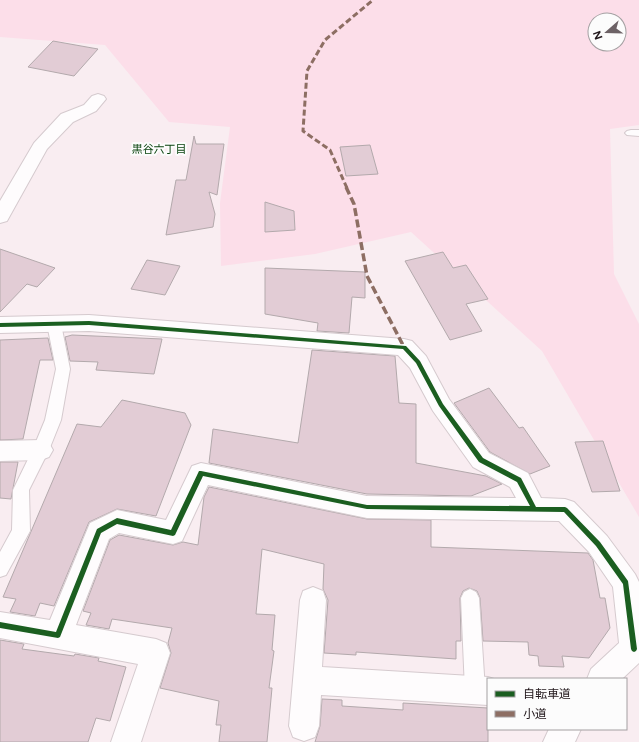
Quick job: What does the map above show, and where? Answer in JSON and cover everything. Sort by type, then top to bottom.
[{"type":"street","points":[[0,217],[40,147],[67,118],[90,108],[98,99]]},
{"type":"street","points":[[0,325],[88,323],[404,347],[418,362],[441,405],[480,460],[519,480],[534,509]]},
{"type":"street","points":[[0,451],[41,450]]},
{"type":"street","points":[[58,635],[99,531],[118,521],[173,533],[201,473],[367,507],[565,510],[598,544],[626,583],[637,648],[602,678]]},
{"type":"street","points":[[304,726],[313,600]]},
{"type":"street","points":[[0,625],[156,653],[126,742]]},
{"type":"street","points":[[307,680],[482,690]]},
{"type":"street","points":[[558,742],[565,730]]},
{"type":"lane","points":[[0,569],[21,531],[21,490],[41,450],[53,420],[63,369],[54,324]]},
{"type":"lane","points":[[470,598],[482,690]]},
{"type":"shaded area","points":[[0,0],[639,0],[639,125],[610,129],[614,274],[639,324],[639,517],[542,351],[411,232],[315,254],[221,266],[220,203],[230,127],[169,122],[105,45],[0,37]]},
{"type":"building","points":[[53,41],[98,49],[74,76],[28,67]]},
{"type":"building","points":[[194,136],[196,144],[224,144],[217,195],[209,192],[215,214],[213,227],[166,235],[176,180],[186,180]]},
{"type":"building","points":[[370,145],[378,174],[346,176],[340,147]]},
{"type":"building","points":[[265,202],[294,211],[295,230],[265,232]]},
{"type":"building","points":[[0,249],[55,268],[37,287],[27,284],[0,312]]},
{"type":"building","points":[[443,252],[453,268],[466,265],[488,299],[466,304],[482,331],[450,340],[405,261]]},
{"type":"building","points":[[147,260],[180,266],[165,295],[131,289]]},
{"type":"building","points":[[265,268],[365,272],[365,298],[352,297],[349,333],[317,331],[318,323],[265,314]]},
{"type":"building","points":[[72,335],[162,339],[154,374],[96,370],[98,362],[70,361],[65,337]]},
{"type":"building","points":[[48,338],[53,360],[40,360],[23,439],[0,440],[0,340]]},
{"type":"building","points":[[312,350],[395,356],[399,403],[416,404],[416,463],[486,476],[502,484],[471,496],[367,494],[209,463],[213,429],[298,443]]},
{"type":"building","points":[[489,388],[519,428],[523,427],[550,466],[530,474],[490,452],[454,403]]},
{"type":"building","points":[[122,400],[185,413],[191,425],[156,516],[117,509],[89,522],[54,606],[40,603],[35,616],[10,612],[16,599],[3,597],[77,424],[101,427]]},
{"type":"building","points":[[603,441],[620,491],[592,492],[575,442]]},
{"type":"building","points":[[0,462],[18,462],[11,499],[0,498]]},
{"type":"building","points":[[209,487],[367,519],[431,520],[431,547],[588,553],[593,560],[600,598],[605,598],[610,628],[589,658],[562,656],[564,667],[539,666],[538,656],[529,655],[528,642],[483,641],[480,598],[477,591],[469,588],[463,591],[460,598],[461,641],[456,641],[456,659],[356,652],[356,655],[324,653],[328,600],[323,589],[324,564],[262,549],[256,614],[275,615],[272,650],[274,651],[269,688],[272,688],[267,742],[219,742],[221,725],[216,725],[219,701],[160,688],[171,653],[168,643],[172,628],[112,619],[109,629],[86,625],[91,613],[83,611],[110,540],[119,535],[173,545],[183,542],[198,545],[204,497]]},
{"type":"building","points":[[0,640],[24,644],[22,649],[99,658],[98,661],[126,667],[110,721],[96,718],[88,742],[0,742]]},
{"type":"building","points":[[322,699],[342,700],[342,706],[403,710],[403,703],[487,708],[488,742],[315,742],[320,726]]},
{"type":"marked path","points":[[373,0],[325,40],[307,71],[303,131],[330,150],[354,204],[367,276],[404,347]]},
{"type":"cycle path","points":[[0,325],[89,323],[404,347],[418,362],[441,405],[481,460],[519,480],[534,509],[565,510],[598,544],[626,583],[634,649]]},
{"type":"cycle path","points":[[0,625],[58,635],[99,531],[117,521],[173,533],[201,473],[367,507],[534,509]]},
{"type":"district","name":"黒谷六丁目","points":[[159,149]]}]
